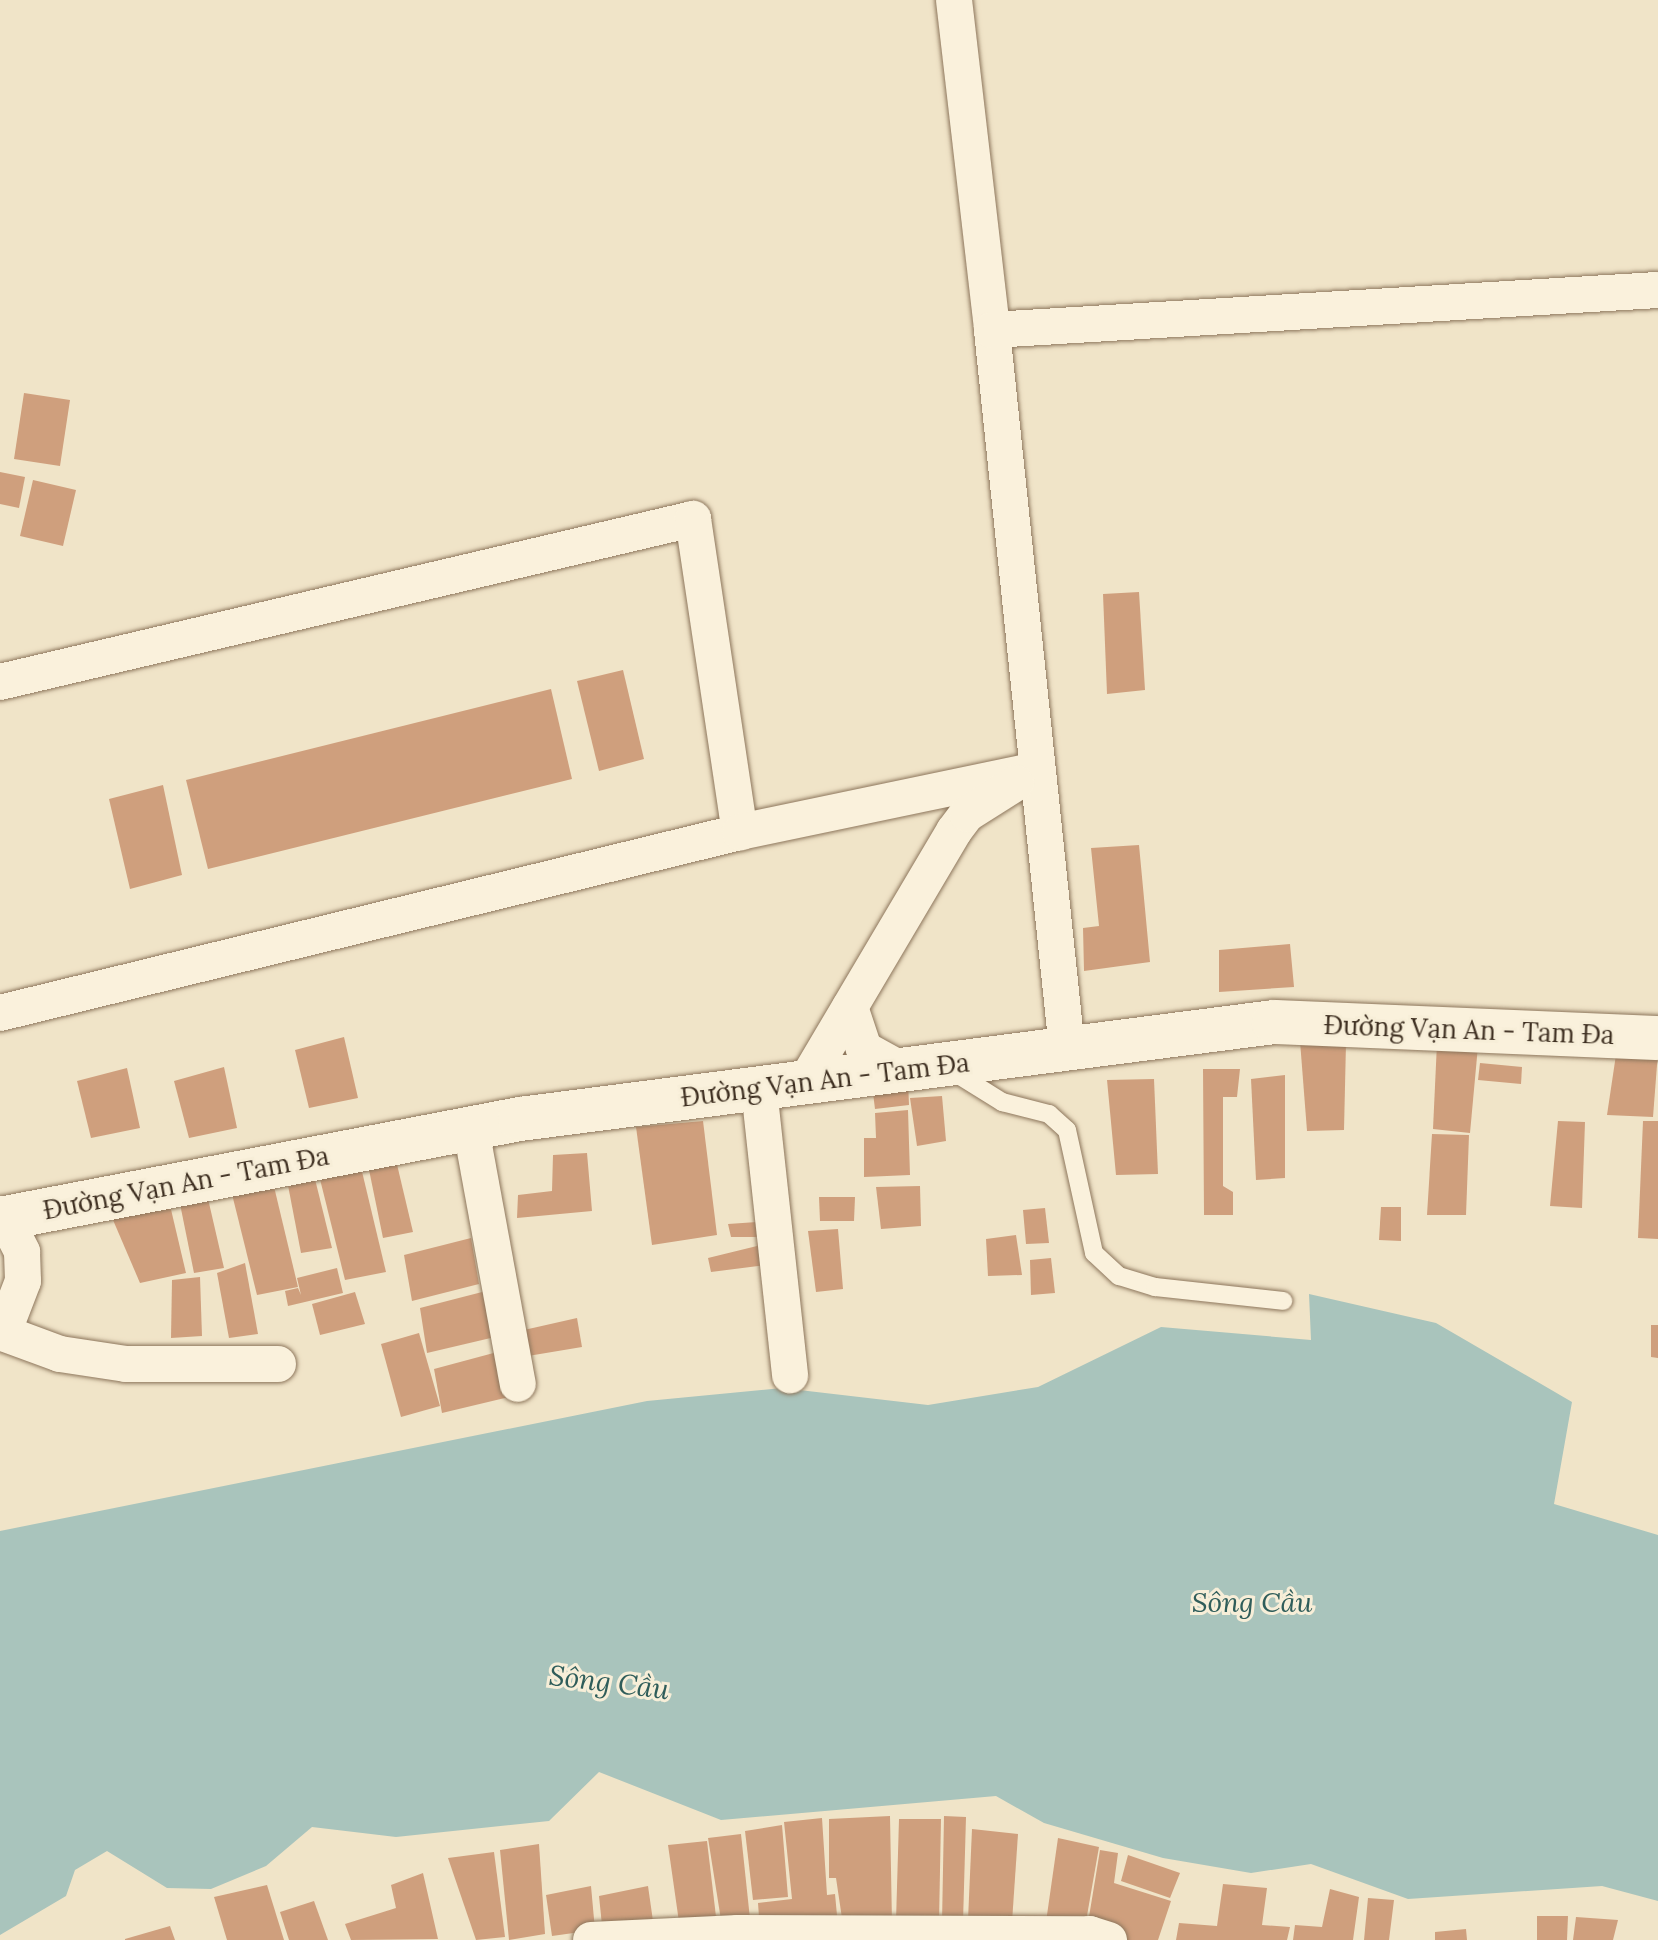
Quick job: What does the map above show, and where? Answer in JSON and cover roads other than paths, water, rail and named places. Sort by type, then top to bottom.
[{"type":"main road","name":"Đường Vạn An - Tam Đa","points":[[2,1219],[471,1129],[1274,1022],[1658,1038]]},
{"type":"street","points":[[954,0],[992,330],[1067,1049]]},
{"type":"street","points":[[992,330],[1658,290]]},
{"type":"street","points":[[0,682],[693,519],[740,832]]},
{"type":"street","points":[[2,1005],[740,832],[1038,770]]},
{"type":"street","points":[[805,1083],[967,814],[1038,770]]},
{"type":"street","points":[[850,1007],[864,1049],[921,1068]]},
{"type":"street","points":[[759,1089],[790,1375]]},
{"type":"street","points":[[471,1129],[518,1384]]},
{"type":"street","points":[[2,1219],[22,1252],[23,1281],[3,1333],[60,1354],[126,1364],[278,1364]]},
{"type":"street","points":[[591,1940],[738,1933],[978,1937],[1090,1934],[1109,1940]]},
{"type":"lane","points":[[921,1068],[1002,1102],[1049,1114],[1067,1130],[1094,1253],[1119,1276],[1155,1287],[1283,1301]]},
{"type":"water","name":"Sông Cầu","points":[[1309,1294],[1436,1323],[1572,1402],[1554,1504],[1658,1535],[1658,1901],[1602,1886],[1408,1899],[1311,1864],[1251,1873],[1163,1858],[1044,1823],[996,1796],[721,1820],[599,1772],[549,1821],[396,1837],[312,1827],[266,1866],[211,1889],[167,1888],[107,1851],[75,1870],[66,1896],[0,1935],[0,1531],[647,1401],[782,1388],[928,1405],[1038,1387],[1161,1327],[1311,1340]]}]
